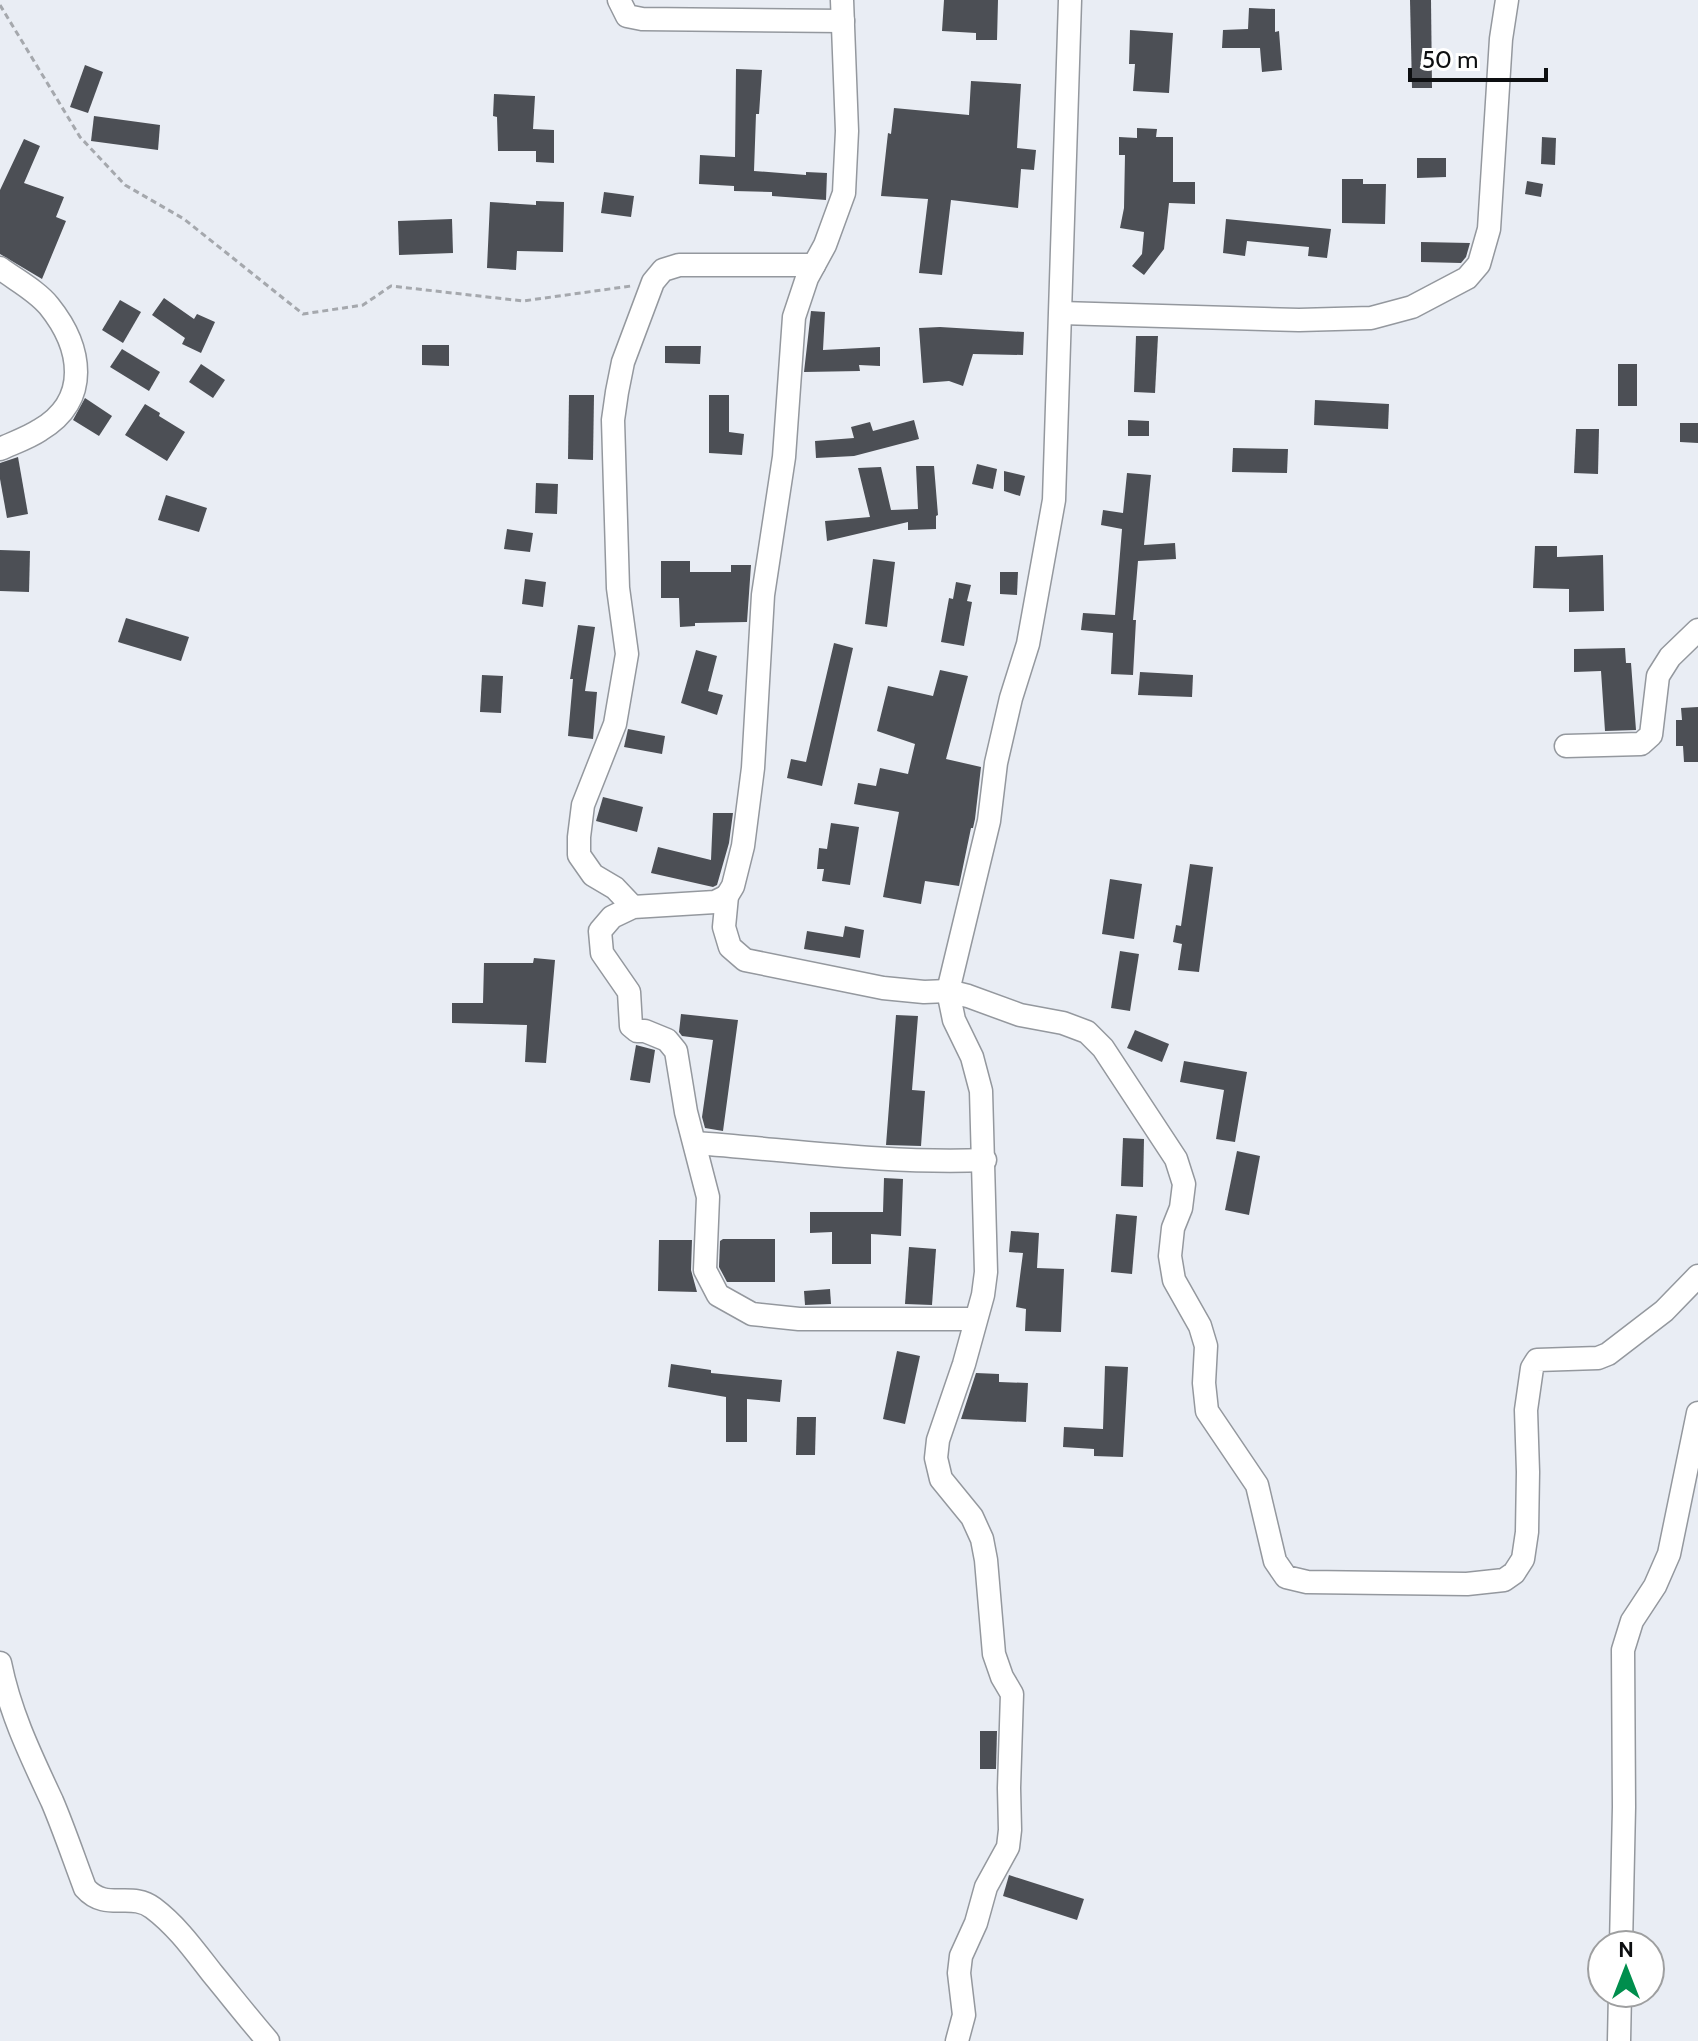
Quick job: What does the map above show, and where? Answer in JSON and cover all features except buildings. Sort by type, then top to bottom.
[{"type":"street","points":[[619,0],[627,16],[642,19],[842,10],[847,131],[844,193],[836,220],[807,278],[794,317],[784,457],[763,595],[753,768],[743,846],[733,886],[727,896],[724,927],[730,947],[745,960],[883,988],[915,992],[948,991],[1020,1015],[1063,1023],[1087,1032],[1103,1048],[1176,1159],[1184,1184],[1170,1256],[1174,1280],[1200,1326],[1206,1346],[1204,1383],[1207,1411],[1257,1485],[1275,1561],[1286,1577],[1307,1582],[1467,1584],[1504,1580],[1514,1573],[1523,1559],[1527,1532],[1526,1410],[1532,1368],[1537,1360],[1598,1358],[1608,1354],[1664,1311],[1698,1276]]},
{"type":"street","points":[[957,2041],[964,2015],[959,1973],[961,1956],[976,1923],[986,1887],[1008,1847],[1012,1694],[994,1654],[982,1539],[972,1517],[941,1479],[936,1458],[938,1440],[953,1400],[983,1295],[986,1272],[981,1091],[972,1057],[954,1020],[948,991],[989,821],[996,763],[1028,644],[1054,500],[1070,0]]},
{"type":"street","points":[[1061,313],[1299,320],[1371,318],[1412,307],[1467,278],[1479,264],[1489,229],[1501,39],[1507,0]]},
{"type":"street","points":[[633,907],[615,888],[593,875],[579,855],[583,805],[615,724],[627,654],[618,588],[613,420],[623,362],[653,282],[663,270],[679,265],[814,265]]},
{"type":"street","points":[[0,268],[48,304],[67,333],[77,377],[74,393],[64,408],[42,429],[0,449]]},
{"type":"street","points":[[1566,746],[1641,744],[1651,735],[1658,676],[1670,657],[1698,630]]},
{"type":"street","points":[[727,896],[715,902],[633,907],[612,917],[600,931],[602,953],[629,992],[631,1026],[637,1031],[667,1040],[676,1051],[686,1112],[708,1197],[705,1270],[718,1295],[752,1314],[799,1319],[975,1319]]},
{"type":"street","points":[[695,1143],[882,1159],[935,1162],[985,1160]]},
{"type":"street","points":[[1621,1929],[1623,1650],[1632,1621],[1655,1586],[1669,1554],[1693,1472],[1698,1413]]},
{"type":"street","points":[[0,1663],[6,1695],[26,1751],[53,1803],[85,1888],[94,1898],[111,1902],[136,1901],[151,1906],[180,1932],[268,2041]]},
{"type":"street","points":[[1619,2041],[1620,2009]]},
{"type":"path","points":[[0,5],[80,137],[125,185],[184,219],[303,314],[363,305],[391,286],[523,301],[653,282]]}]
